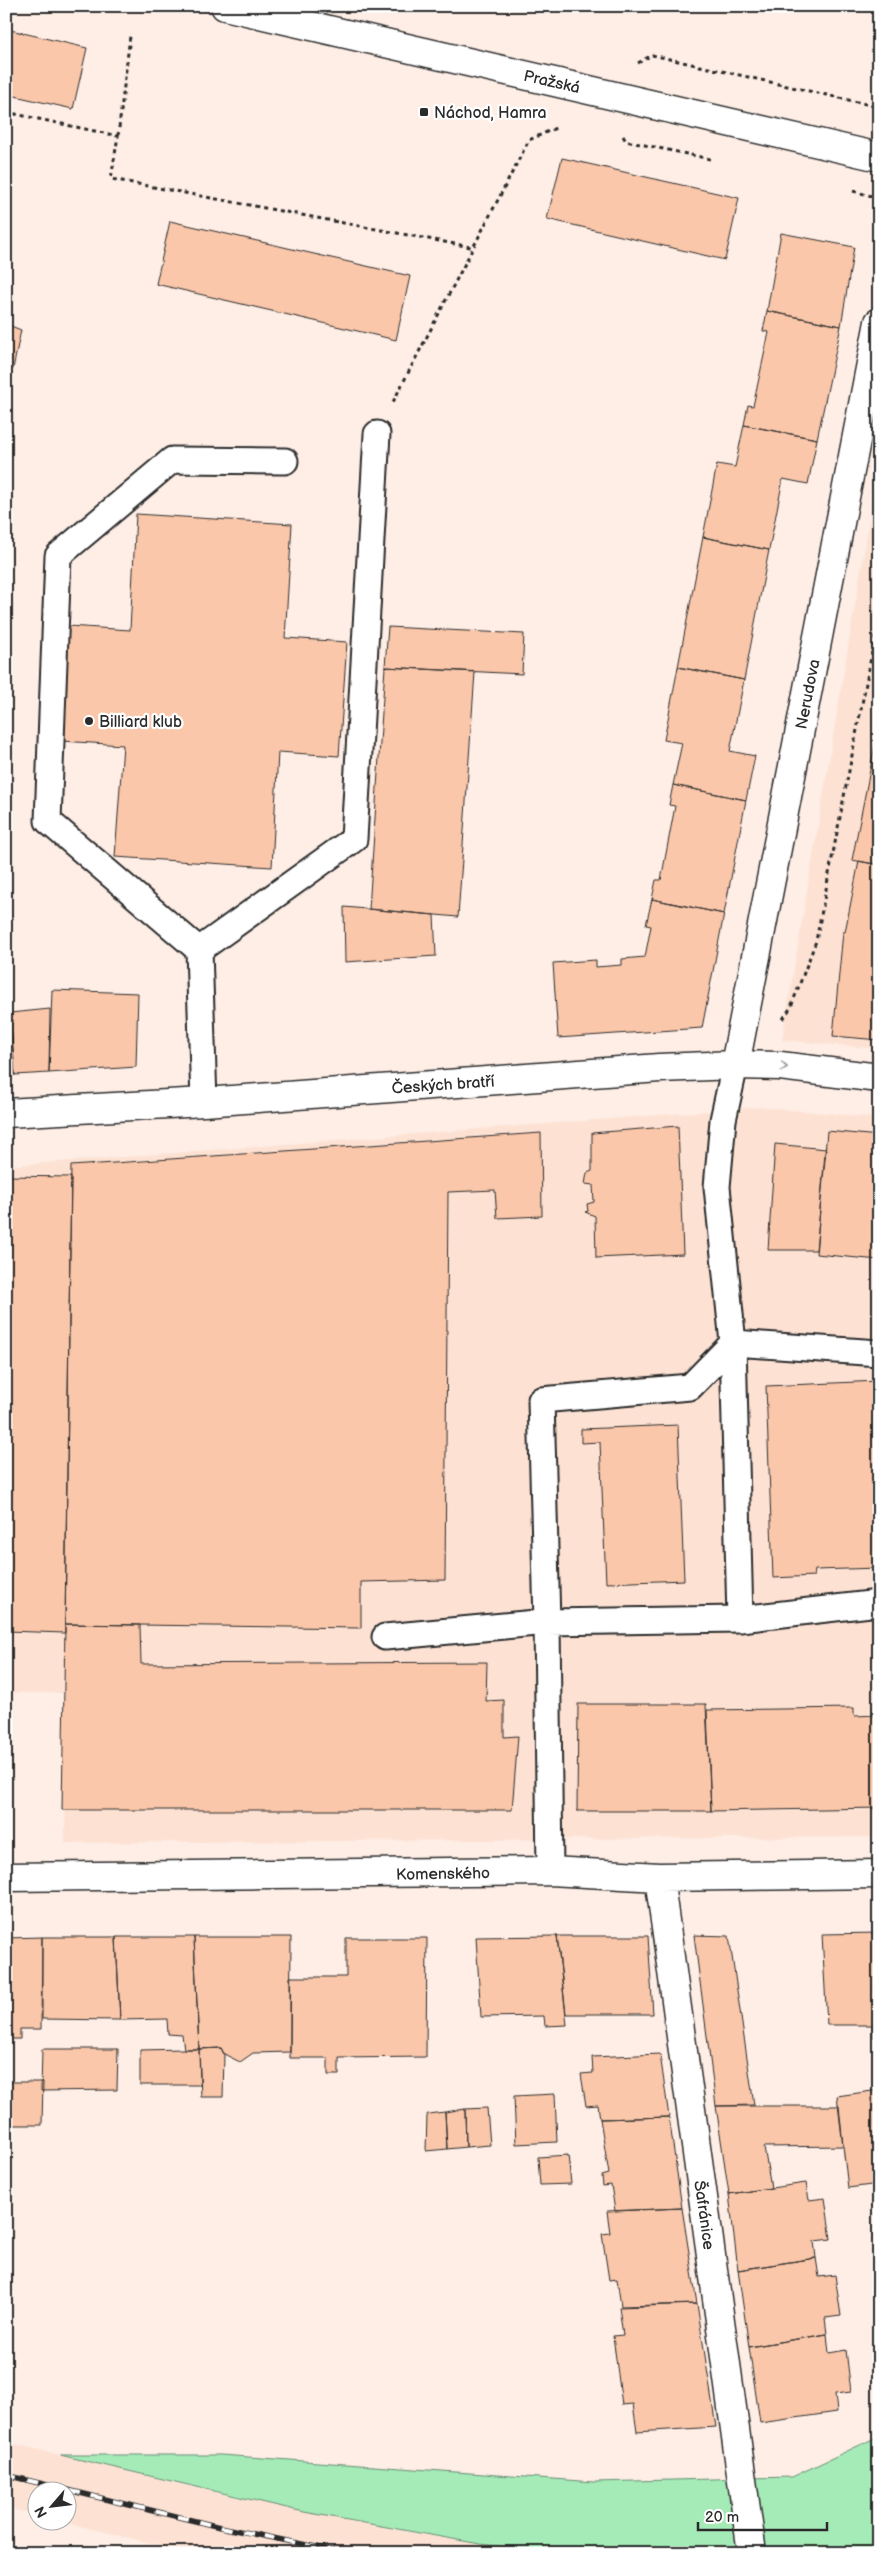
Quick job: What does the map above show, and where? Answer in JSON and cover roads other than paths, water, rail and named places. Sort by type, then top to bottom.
[{"type":"street","name":"Pražská","points":[[224,6],[879,157]]},
{"type":"street","name":"Nerudova","points":[[735,1065],[879,322]]},
{"type":"street","name":"Českých bratří","points":[[6,1113],[204,1102],[659,1068],[735,1065],[780,1066],[879,1078]]},
{"type":"street","name":"Komenského","points":[[6,1877],[550,1871],[659,1877],[879,1874]]},
{"type":"street","name":"Šafránice","points":[[659,1877],[752,2553]]},
{"type":"lane","points":[[199,950],[354,839],[376,434]]},
{"type":"lane","points":[[204,1102],[199,950],[48,820],[58,556],[172,460],[285,461]]},
{"type":"lane","points":[[735,1065],[724,1120],[717,1187],[734,1343],[740,1618]]},
{"type":"lane","points":[[550,1871],[542,1400],[690,1387],[734,1343],[879,1353]]},
{"type":"lane","points":[[385,1637],[547,1622],[740,1618],[879,1603]]},
{"type":"railway","points":[[6,2475],[220,2527],[345,2553]]},
{"type":"place","name":"Náchod, Hamra","points":[[424,112]]},
{"type":"place","name":"Billiard klub","points":[[89,721]]}]
